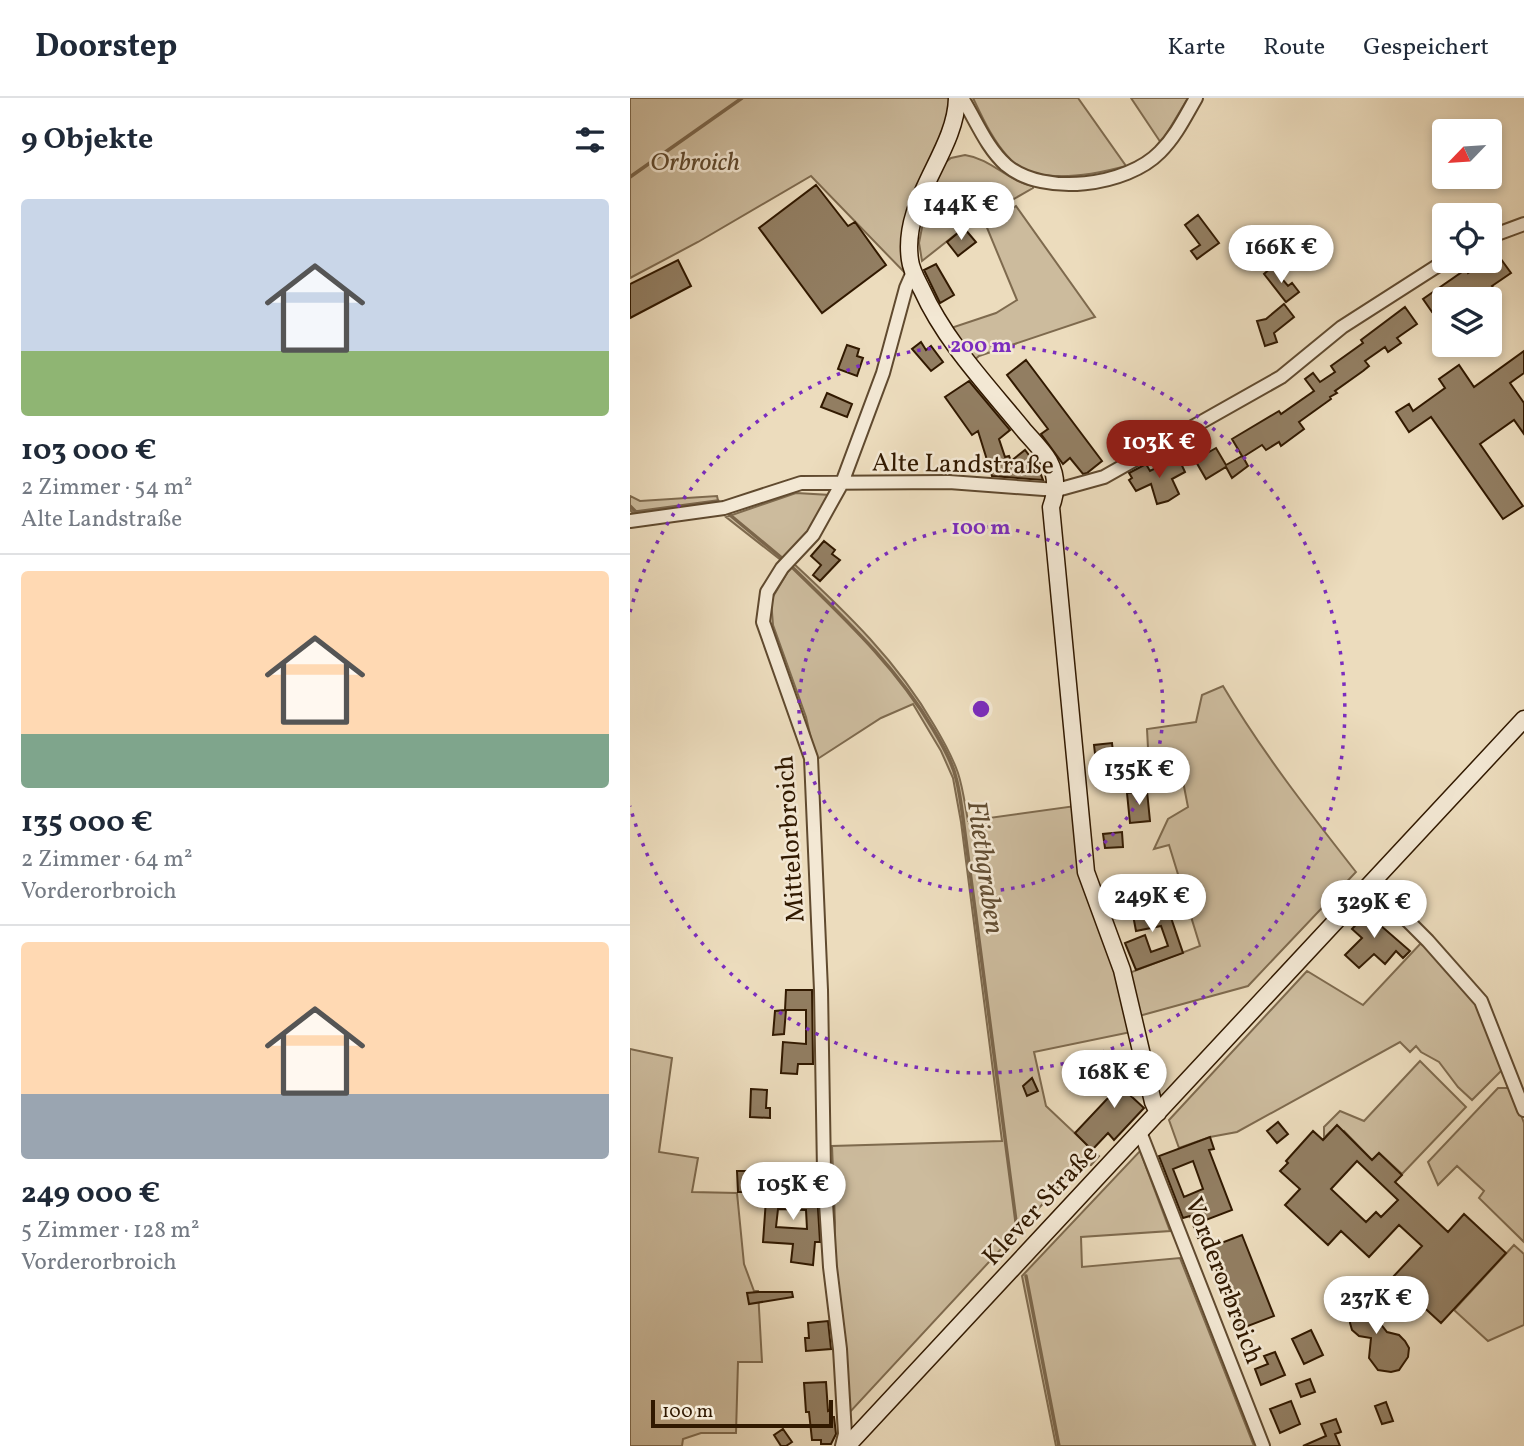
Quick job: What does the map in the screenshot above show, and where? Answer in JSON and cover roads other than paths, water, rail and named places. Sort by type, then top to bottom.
[{"type":"street","points":[[960,98],[995,153],[1006,165],[1032,180],[1063,184],[1109,179],[1141,167],[1171,140],[1195,98]]},
{"type":"street","points":[[960,98],[954,124],[918,204],[910,245],[910,260],[933,314],[1049,461],[1057,490],[1051,507],[1086,872],[1122,970],[1153,1102],[1158,1113]]},
{"type":"street","points":[[1502,232],[1524,223]]},
{"type":"street","name":"Alte Landstraße","points":[[630,521],[724,508],[801,483],[949,482],[1057,490],[1104,477],[1282,377],[1342,327],[1432,269]]},
{"type":"street","name":"Mittelorbroich","points":[[845,1446],[841,1349],[830,1267],[824,1171],[821,990],[811,758],[763,622],[767,592],[782,568],[813,535],[842,484],[883,373],[906,288],[914,272]]},
{"type":"street","name":"Klever Straße","points":[[845,1446],[1524,719]]},
{"type":"street","points":[[1371,884],[1428,941],[1481,1001],[1524,1110]]},
{"type":"street","name":"Vorderorbroich","points":[[1140,1132],[1263,1446]]},
{"type":"waterway","points":[[630,177],[742,98]]},
{"type":"waterway","name":"Fliethgraben","points":[[630,506],[636,512],[718,501]]},
{"type":"waterway","name":"Fliethgraben","points":[[730,515],[783,559]]},
{"type":"waterway","name":"Fliethgraben","points":[[792,567],[831,605],[903,684],[936,735],[954,772],[962,808],[1017,1229]]},
{"type":"waterway","name":"Fliethgraben","points":[[1026,1276],[1059,1446]]},
{"type":"park label","name":"Orbroich","points":[[695,161]]}]
